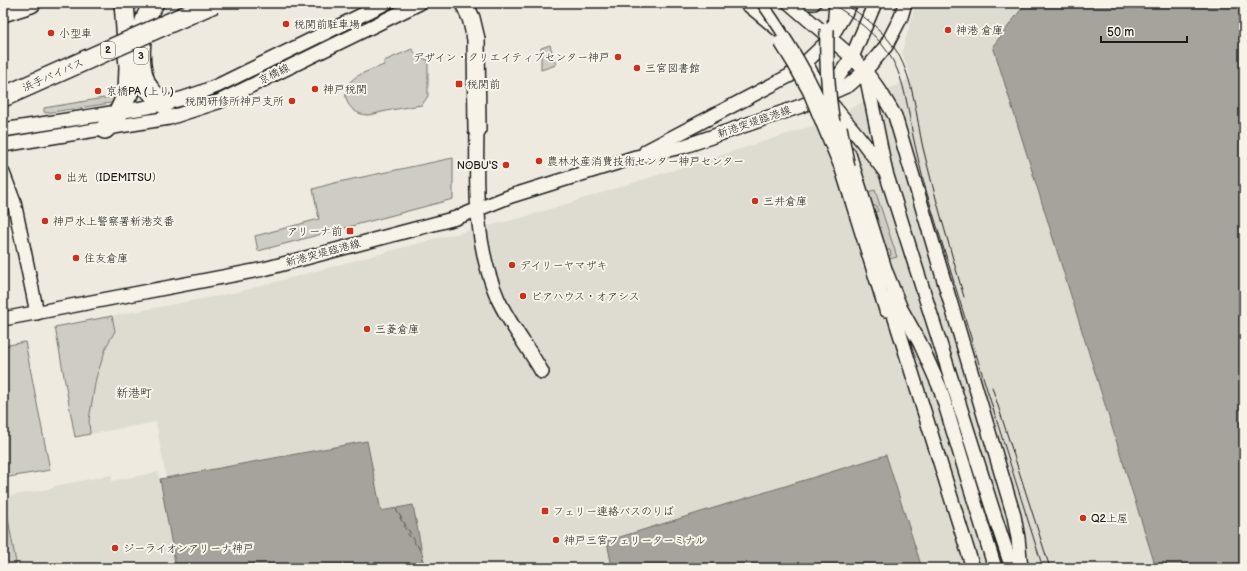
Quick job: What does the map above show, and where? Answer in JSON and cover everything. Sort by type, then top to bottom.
[{"type":"highway","points":[[3,12],[31,3]]},
{"type":"highway","name":"3","points":[[124,3],[134,50],[149,88],[164,104]]},
{"type":"highway","name":"3","points":[[105,129],[119,112],[128,94],[134,50],[147,14],[154,3]]},
{"type":"highway","name":"浜手バイパス","points":[[3,92],[203,3]]},
{"type":"highway","name":"浜手バイパス","points":[[3,97],[214,3]]},
{"type":"highway","points":[[464,3],[471,18],[476,39],[477,130]]},
{"type":"highway","points":[[128,94],[136,70],[134,50]]},
{"type":"highway","points":[[136,70],[149,88]]},
{"type":"street","points":[[171,22],[223,3]]},
{"type":"street","name":"京橋線","points":[[3,130],[164,104],[195,95],[219,85],[386,3]]},
{"type":"street","name":"京橋線","points":[[3,145],[169,118],[218,102],[420,3]]},
{"type":"street","points":[[746,3],[789,39],[806,62],[825,96],[849,152],[886,272],[901,309],[920,343],[940,388],[995,568]]},
{"type":"street","points":[[754,3],[775,22]]},
{"type":"street","points":[[754,3],[781,42],[809,90],[845,168]]},
{"type":"street","points":[[762,3],[800,60],[815,87],[845,168],[973,568]]},
{"type":"street","points":[[789,3],[852,57],[880,91],[895,116],[1014,516],[1021,568]]},
{"type":"street","points":[[829,3],[826,52],[828,85],[834,129],[966,568]]},
{"type":"street","points":[[836,3],[833,58],[835,88],[845,168]]},
{"type":"street","name":"新港突堤臨港線","points":[[636,157],[789,76],[830,39],[851,3]]},
{"type":"street","points":[[825,96],[852,57],[875,3]]},
{"type":"street","name":"新港突堤臨港線","points":[[3,319],[252,272],[456,218],[511,196],[636,157],[682,148],[801,106],[849,85],[865,71],[890,40],[901,17],[905,3]]},
{"type":"street","points":[[865,71],[886,173],[1012,568]]},
{"type":"street","points":[[825,96],[886,173]]},
{"type":"street","points":[[477,130],[477,209],[480,240],[484,260],[498,299],[523,343],[542,372]]},
{"type":"street","points":[[3,173],[14,202],[37,313]]},
{"type":"shaded area","points":[[916,3],[1026,3],[993,46],[1156,568],[922,568],[886,455],[608,541],[612,568],[425,568],[413,505],[381,511],[367,441],[166,478],[156,422],[90,434],[89,420],[96,378],[107,345],[115,331],[112,316],[238,292],[446,236],[525,217],[819,124],[911,78],[902,52]]},
{"type":"shaded area","points":[[1026,3],[1235,3],[1244,14],[1244,568],[1156,568],[993,46]]},
{"type":"shaded area","points":[[550,45],[556,65],[541,70],[541,48]]},
{"type":"shaded area","points":[[412,49],[418,56],[428,60],[428,96],[422,105],[367,115],[355,111],[348,103],[346,98],[346,92],[351,81],[362,73],[384,65],[384,61]]},
{"type":"shaded area","points":[[116,96],[114,101],[111,103],[46,113],[44,112],[44,108]]},
{"type":"shaded area","points":[[453,158],[453,199],[258,251],[255,236],[319,219],[313,189],[334,183]]},
{"type":"shaded area","points":[[875,190],[897,257],[889,259],[888,256],[891,255],[890,250],[886,250],[874,212],[878,211],[876,206],[873,206],[868,192]]},
{"type":"shaded area","points":[[112,316],[115,331],[107,345],[96,378],[89,420],[90,434],[75,437],[55,327]]},
{"type":"shaded area","points":[[25,342],[50,470],[3,478],[3,346]]},
{"type":"shaded area","points":[[367,441],[381,511],[413,505],[425,568],[176,568],[160,479]]},
{"type":"shaded area","points":[[886,455],[922,568],[612,568],[607,541]]},
{"type":"shaded area","points":[[158,472],[176,568],[3,568],[3,497],[54,488],[54,486],[111,475],[112,481]]},
{"type":"shaded area","points":[[4,497],[17,568],[3,568]]},
{"type":"ferry route","points":[[396,509],[408,534],[423,554],[420,568]]},
{"type":"ferry route","points":[[399,514],[419,548]]},
{"type":"ferry route","points":[[423,558],[423,568]]},
{"type":"tram line","points":[[831,3],[873,34],[892,59],[900,77],[906,96],[913,136],[926,190],[1043,568]]},
{"type":"tram line","points":[[844,3],[866,19],[886,37],[903,63],[914,99],[923,148],[932,185],[964,297]]},
{"type":"tram line","points":[[992,387],[1050,568]]},
{"type":"place","name":"税関前駐車場","points":[[286,24]]},
{"type":"place","name":"神港 倉庫","points":[[948,30]]},
{"type":"place","name":"小型車","points":[[51,33]]},
{"type":"place","name":"デザイン・クリエイティブセンター神戸","points":[[618,57]]},
{"type":"place","name":"三宮図書館","points":[[637,68]]},
{"type":"place","name":"税関前","points":[[459,84]]},
{"type":"place","name":"神戸税関","points":[[315,89]]},
{"type":"place","name":"京橋PA (上り)","points":[[98,91]]},
{"type":"place","name":"税関研修所神戸支所","points":[[292,101]]},
{"type":"place","name":"農林水産消費技術センター神戸センター","points":[[539,161]]},
{"type":"place","name":"NOBU'S","points":[[506,165]]},
{"type":"place","name":"出光（IDEMITSU）","points":[[58,177]]},
{"type":"place","name":"三井倉庫","points":[[755,201]]},
{"type":"place","name":"神戸水上警察署新港交番","points":[[45,221]]},
{"type":"place","name":"アリーナ前","points":[[350,231]]},
{"type":"place","name":"住友倉庫","points":[[76,258]]},
{"type":"place","name":"デイリーヤマザキ","points":[[512,265]]},
{"type":"place","name":"ピアハウス・オアシス","points":[[523,296]]},
{"type":"place","name":"三菱倉庫","points":[[367,329]]},
{"type":"place","name":"フェリー連絡バスのりば","points":[[545,511]]},
{"type":"place","name":"Q2上屋","points":[[1083,518]]},
{"type":"place","name":"神戸三宮フェリーターミナル","points":[[556,540]]},
{"type":"place","name":"ジーライオンアリーナ神戸","points":[[115,548]]},
{"type":"district","name":"新港町","points":[[134,393]]}]
